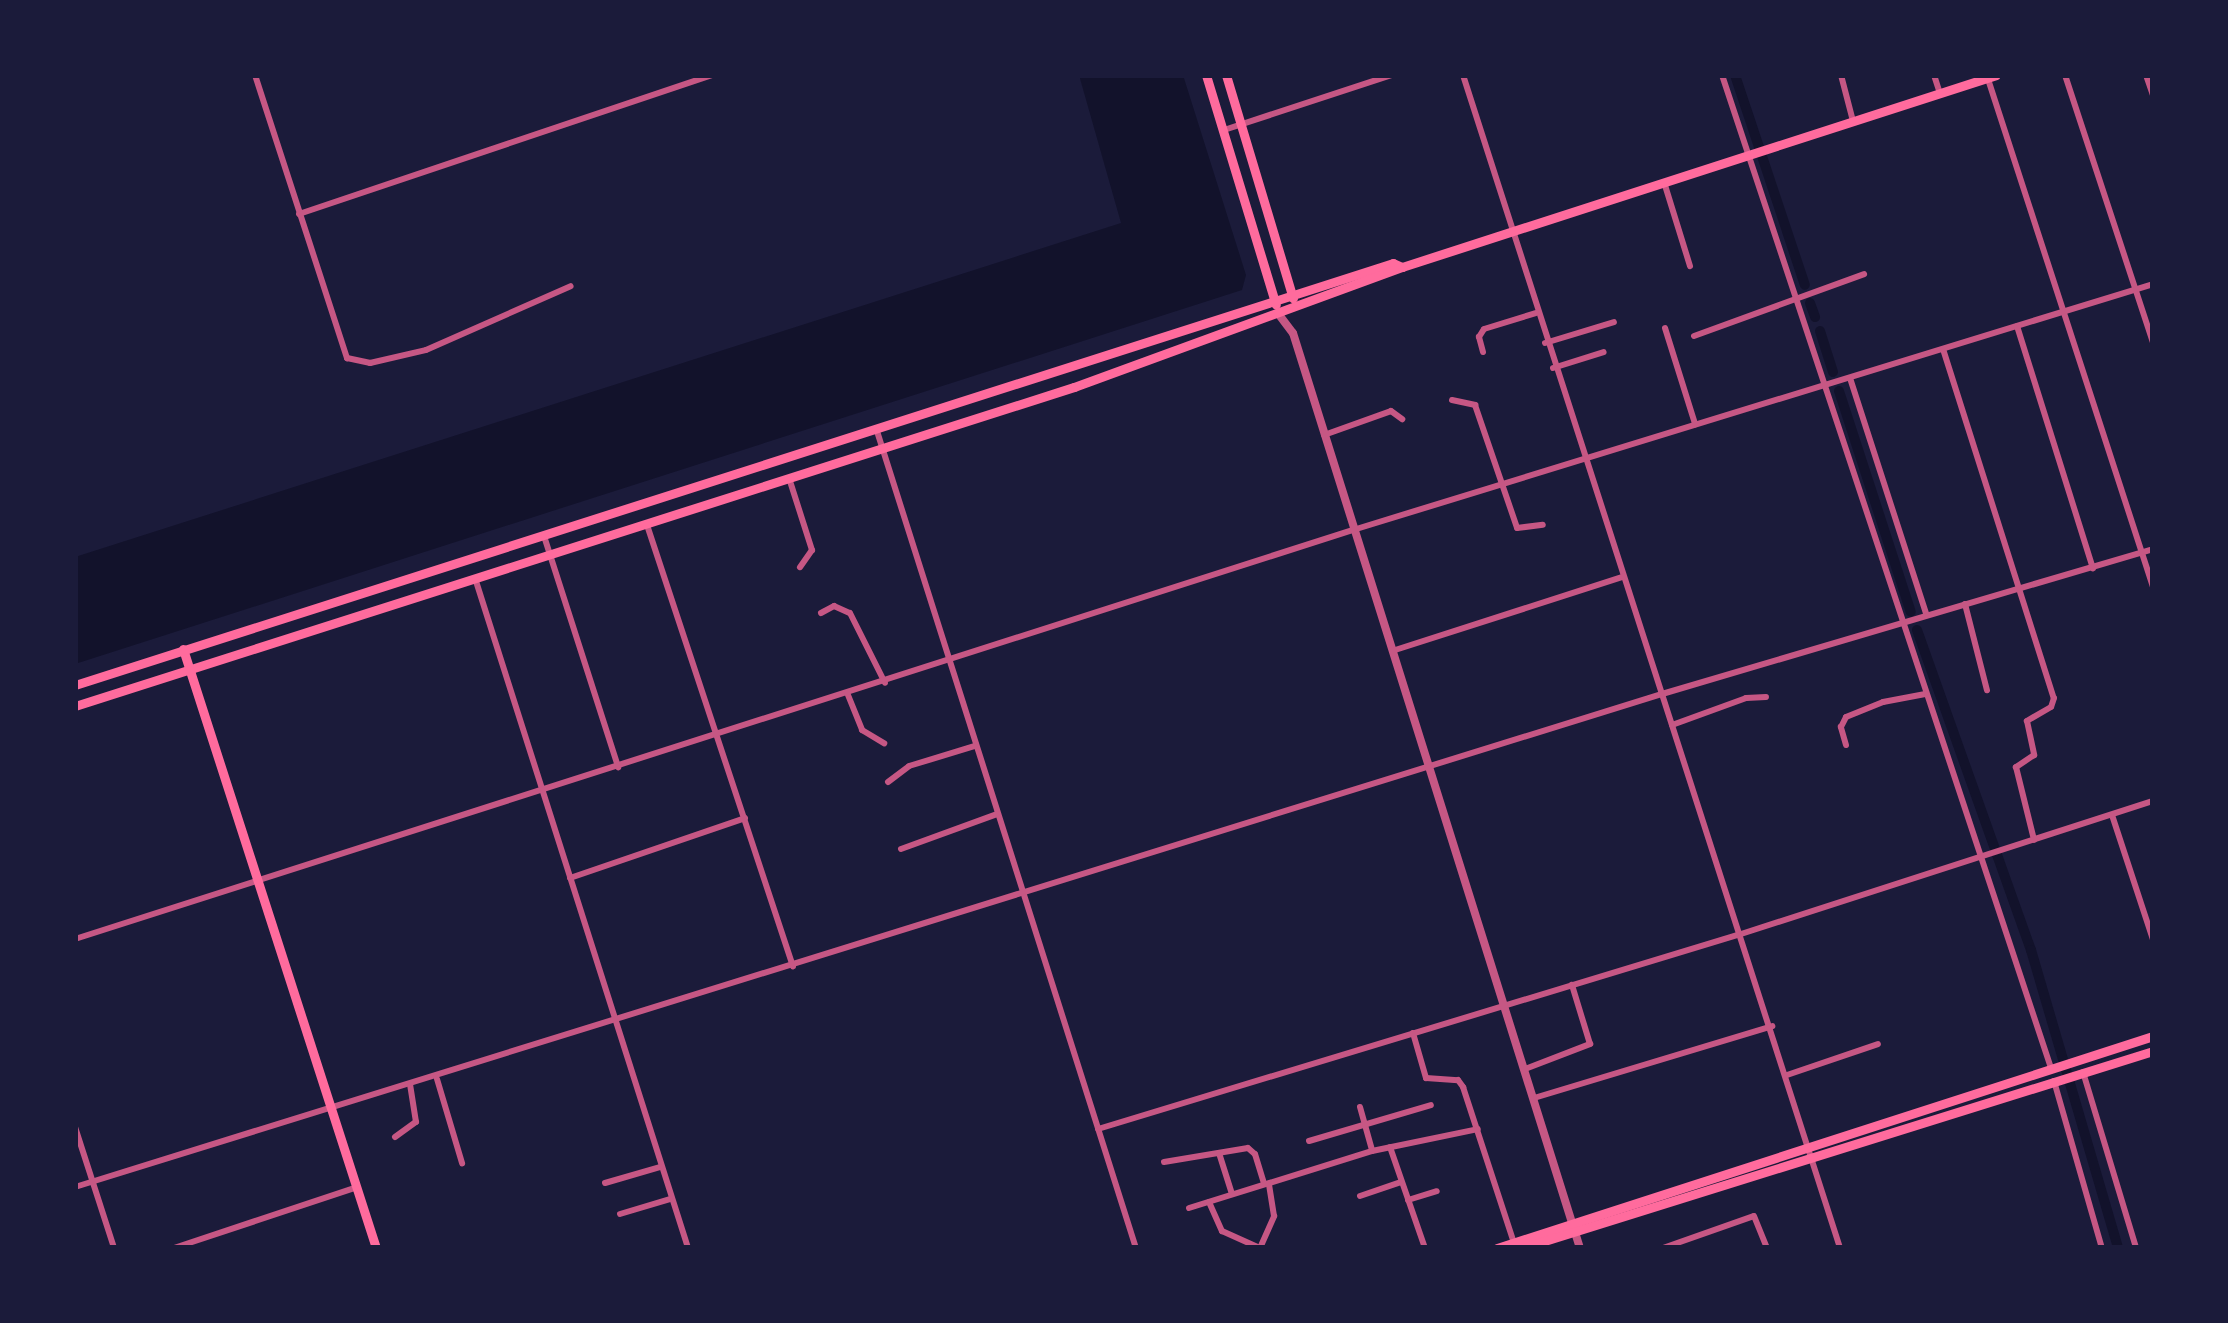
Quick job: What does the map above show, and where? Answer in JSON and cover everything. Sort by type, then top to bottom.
[{"type":"main road","points":[[1206,75],[1280,316]]},
{"type":"main road","points":[[1226,75],[1296,309]]},
{"type":"main road","points":[[75,706],[882,448],[1280,316],[1402,266],[1990,76]]},
{"type":"main road","points":[[75,685],[1393,263],[1402,266]]},
{"type":"main road","points":[[183,649],[376,1248]]},
{"type":"main road","points":[[2076,1070],[2153,1036]]},
{"type":"main road","points":[[1699,1189],[1811,1146],[2056,1074],[2153,1051]]},
{"type":"main road","points":[[1497,1248],[1815,1160],[2056,1074]]},
{"type":"street","points":[[255,75],[347,358],[361,363],[425,350],[571,286]]},
{"type":"street","points":[[299,214],[713,75]]},
{"type":"street","points":[[1224,130],[1391,75]]},
{"type":"street","points":[[1463,75],[1553,368],[1742,934],[1840,1248]]},
{"type":"street","points":[[1722,75],[1756,152],[1793,299],[1830,384],[1899,624],[2056,1074],[2102,1248]]},
{"type":"street","points":[[1841,75],[1853,121]]},
{"type":"street","points":[[1934,75],[1940,93]]},
{"type":"street","points":[[2066,75],[2153,343]]},
{"type":"street","points":[[2146,75],[2153,95]]},
{"type":"street","points":[[1990,76],[2153,586]]},
{"type":"street","points":[[1664,182],[1690,266]]},
{"type":"street","points":[[1694,336],[1864,274]]},
{"type":"street","points":[[75,939],[720,737],[1502,483],[2153,284]]},
{"type":"street","points":[[1293,333],[1296,309]]},
{"type":"street","points":[[1483,352],[1479,337],[1484,329],[1536,313]]},
{"type":"street","points":[[1280,316],[1293,333],[1580,1248]]},
{"type":"street","points":[[1545,343],[1614,322]]},
{"type":"street","points":[[2017,326],[2093,568]]},
{"type":"street","points":[[1665,328],[1696,424]]},
{"type":"street","points":[[1943,349],[2054,698],[2051,707],[2027,721],[2034,755],[2016,767],[2034,841]]},
{"type":"street","points":[[1553,368],[1604,352]]},
{"type":"street","points":[[1850,378],[1927,615]]},
{"type":"street","points":[[1452,400],[1475,405],[1517,528],[1543,525]]},
{"type":"street","points":[[1324,435],[1391,412],[1398,411],[1402,419]]},
{"type":"street","points":[[876,428],[1136,1248]]},
{"type":"street","points":[[789,478],[812,550],[800,567]]},
{"type":"street","points":[[646,522],[793,966]]},
{"type":"street","points":[[544,536],[618,768]]},
{"type":"street","points":[[75,1187],[437,1079],[1662,694],[2153,549]]},
{"type":"street","points":[[1392,651],[1623,577]]},
{"type":"street","points":[[475,578],[688,1248]]},
{"type":"street","points":[[1965,604],[1987,690]]},
{"type":"street","points":[[820,613],[834,606],[850,613],[885,683]]},
{"type":"street","points":[[1846,745],[1841,728],[1846,717],[1925,694]]},
{"type":"street","points":[[848,695],[862,730],[884,742]]},
{"type":"street","points":[[1672,725],[1746,698],[1766,697]]},
{"type":"street","points":[[888,782],[908,766],[975,746]]},
{"type":"street","points":[[1097,1129],[1742,934],[2153,801]]},
{"type":"street","points":[[901,849],[997,814]]},
{"type":"street","points":[[2112,815],[2153,940]]},
{"type":"street","points":[[570,878],[745,818]]},
{"type":"street","points":[[1525,1069],[1590,1044],[1572,985]]},
{"type":"street","points":[[1534,1098],[1772,1026]]},
{"type":"street","points":[[1413,1033],[1426,1078],[1458,1080],[1518,1245]]},
{"type":"street","points":[[1787,1075],[1878,1044]]},
{"type":"street","points":[[2076,1070],[2136,1248]]},
{"type":"street","points":[[437,1079],[461,1163]]},
{"type":"street","points":[[395,1137],[416,1122],[410,1085]]},
{"type":"street","points":[[1309,1141],[1431,1106]]},
{"type":"street","points":[[1360,1107],[1372,1151]]},
{"type":"street","points":[[75,1127],[114,1248]]},
{"type":"street","points":[[1190,1208],[1372,1151],[1478,1129]]},
{"type":"street","points":[[1390,1147],[1425,1248]]},
{"type":"street","points":[[1164,1162],[1252,1149],[1274,1216],[1260,1248],[1222,1231],[1209,1202]]},
{"type":"street","points":[[1219,1153],[1232,1194]]},
{"type":"street","points":[[605,1183],[660,1167]]},
{"type":"street","points":[[1360,1196],[1401,1182]]},
{"type":"street","points":[[174,1248],[357,1187]]},
{"type":"street","points":[[1408,1200],[1437,1191]]},
{"type":"street","points":[[620,1214],[670,1199]]},
{"type":"street","points":[[1663,1248],[1754,1216],[1767,1248]]},
{"type":"shaded area","points":[[1079,75],[1183,75],[1246,275],[1242,290],[75,664],[75,557],[1121,223]]},
{"type":"waterway","points":[[1735,75],[1805,285]]},
{"type":"waterway","points":[[1810,303],[1815,317]]},
{"type":"waterway","points":[[1820,331],[1833,372]]},
{"type":"waterway","points":[[1839,391],[1911,612]]},
{"type":"waterway","points":[[1917,630],[2031,950],[2118,1248]]}]
